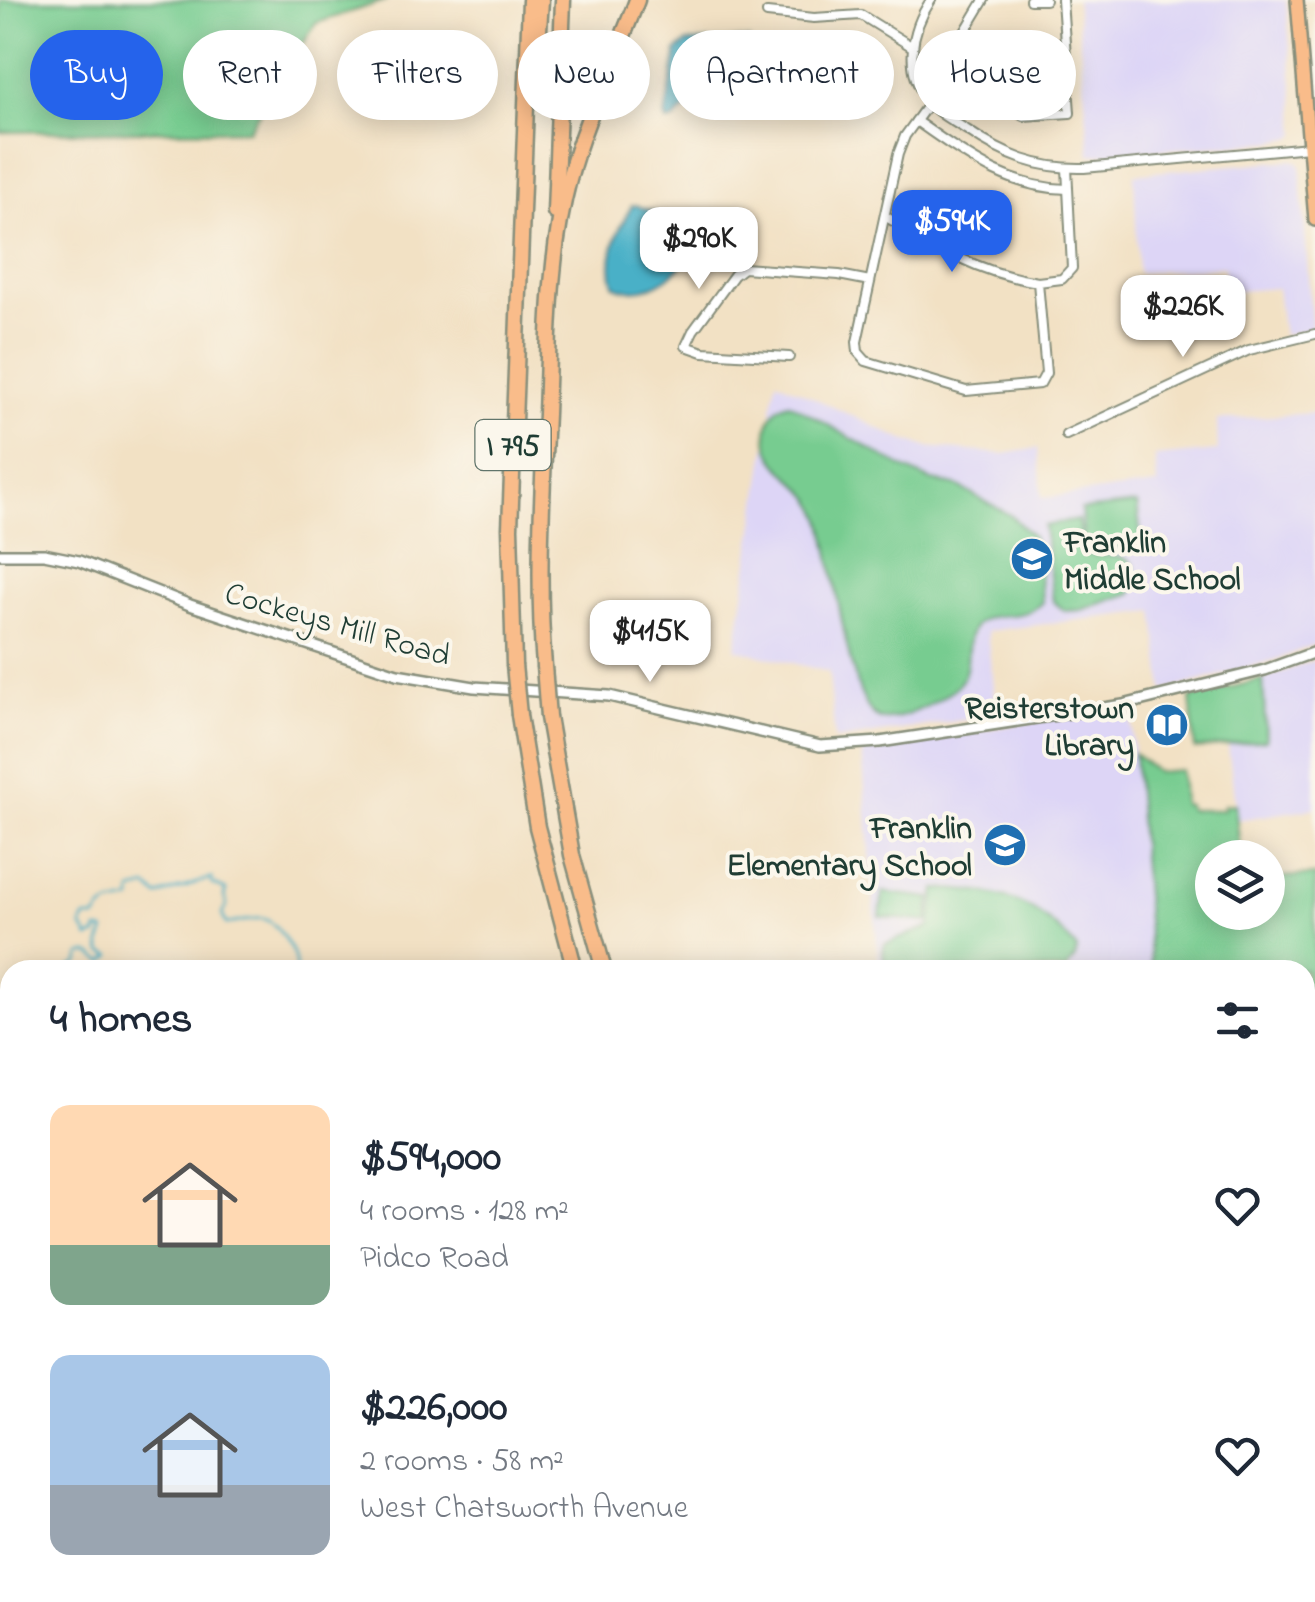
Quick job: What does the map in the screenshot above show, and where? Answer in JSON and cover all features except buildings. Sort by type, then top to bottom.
[{"type":"highway","name":"I 795","points":[[530,0],[510,528],[514,664],[537,827],[572,960]]},
{"type":"highway","points":[[523,225],[541,0]]},
{"type":"highway","points":[[551,303],[563,0]]},
{"type":"highway","name":"I 795","points":[[601,960],[572,855],[548,717],[540,626],[541,518],[551,303],[570,176],[637,0]]},
{"type":"main road","points":[[1297,0],[1315,220]]},
{"type":"street","points":[[914,65],[911,46],[918,21],[931,0]]},
{"type":"street","points":[[984,0],[963,35],[963,69],[968,81],[1023,116],[1070,113],[1062,0]]},
{"type":"street","points":[[1030,0],[1045,0]]},
{"type":"street","points":[[767,13],[814,18],[861,15],[911,46]]},
{"type":"street","points":[[954,120],[1006,154],[1035,164],[1066,168],[1309,148]]},
{"type":"street","points":[[1038,282],[1044,380],[1033,387],[971,392],[861,356],[856,342],[900,146],[916,121],[998,175],[1034,186],[1066,189]]},
{"type":"street","points":[[885,216],[926,242],[992,272],[1038,282],[1062,280],[1072,268],[1066,168]]},
{"type":"street","points":[[788,357],[703,352],[686,346],[734,275],[744,268],[839,274],[870,281]]},
{"type":"street","points":[[1066,435],[1227,359],[1268,343],[1315,334]]},
{"type":"street","name":"Cockeys Mill Road","points":[[0,554],[44,554],[79,561],[190,606],[397,674],[474,687],[611,696],[820,746],[880,742],[1123,704],[1265,670],[1315,652]]},
{"type":"shaded area","points":[[1076,0],[1286,0],[1297,134],[1270,142],[1090,155]]},
{"type":"shaded area","points":[[1293,160],[1300,163],[1312,329],[1283,335],[1277,288],[1226,292],[1224,267],[1138,273],[1134,174]]},
{"type":"shaded area","name":"Franklin Middle School","points":[[776,380],[901,439],[927,447],[1004,454],[1038,448],[1042,498],[1157,485],[1155,457],[1218,451],[1217,420],[1315,413],[1315,644],[1281,658],[1164,691],[1154,611],[987,631],[996,715],[835,740],[829,672],[736,649]]},
{"type":"shaded area","points":[[1315,660],[1315,808],[1237,820],[1228,745],[1266,740],[1263,679]]},
{"type":"shaded area","name":"Franklin Elementary School","points":[[1130,706],[1150,960],[878,960],[862,750]]},
{"type":"green space","points":[[0,0],[387,0],[316,23],[312,30],[183,30],[183,120],[254,120],[248,130],[0,132]]},
{"type":"green space","points":[[790,403],[905,469],[932,481],[955,485],[1010,515],[1033,537],[1042,602],[1027,612],[979,622],[971,634],[967,664],[958,685],[898,718],[878,718],[867,707],[850,658],[821,516],[812,499],[770,451],[767,434],[771,417]]},
{"type":"green space","points":[[1137,504],[1142,545],[1085,551],[1081,510]]},
{"type":"green space","points":[[1078,520],[1084,554],[1124,558],[1135,569],[1135,579],[1132,593],[1081,610],[1065,611],[1053,601],[1044,526]]},
{"type":"green space","points":[[1263,679],[1266,740],[1195,749],[1190,698]]},
{"type":"green space","points":[[1134,754],[1157,772],[1181,770],[1183,804],[1189,810],[1224,810],[1224,805],[1235,804],[1239,840],[1195,840],[1195,930],[1285,930],[1285,877],[1315,875],[1315,960],[1150,960]]},
{"type":"green space","points":[[936,889],[979,892],[1031,908],[1077,949],[1074,960],[884,960],[885,944],[930,927]]},
{"type":"green space","points":[[883,892],[931,898],[928,922],[880,917]]},
{"type":"water","points":[[670,90],[670,120],[674,120],[667,122]]},
{"type":"water","points":[[636,205],[697,222],[710,230],[670,276],[645,289],[630,290],[615,286],[611,266],[618,235]]},
{"type":"waterway","points":[[107,960],[112,956],[102,953],[100,944],[105,931],[98,930],[97,935],[89,938],[82,926],[85,918],[96,918],[107,907],[132,900],[132,891],[148,887],[158,896],[212,878],[212,884],[226,890],[227,905],[222,914],[226,924],[267,920],[279,931],[295,960]]},
{"type":"waterway","points":[[80,960],[85,954],[101,960]]},
{"type":"place","name":"Franklin Middle School","points":[[1032,559]]},
{"type":"place","name":"Reisterstown Library","points":[[1167,725]]},
{"type":"place","name":"Franklin Elementary School","points":[[1005,845]]}]
